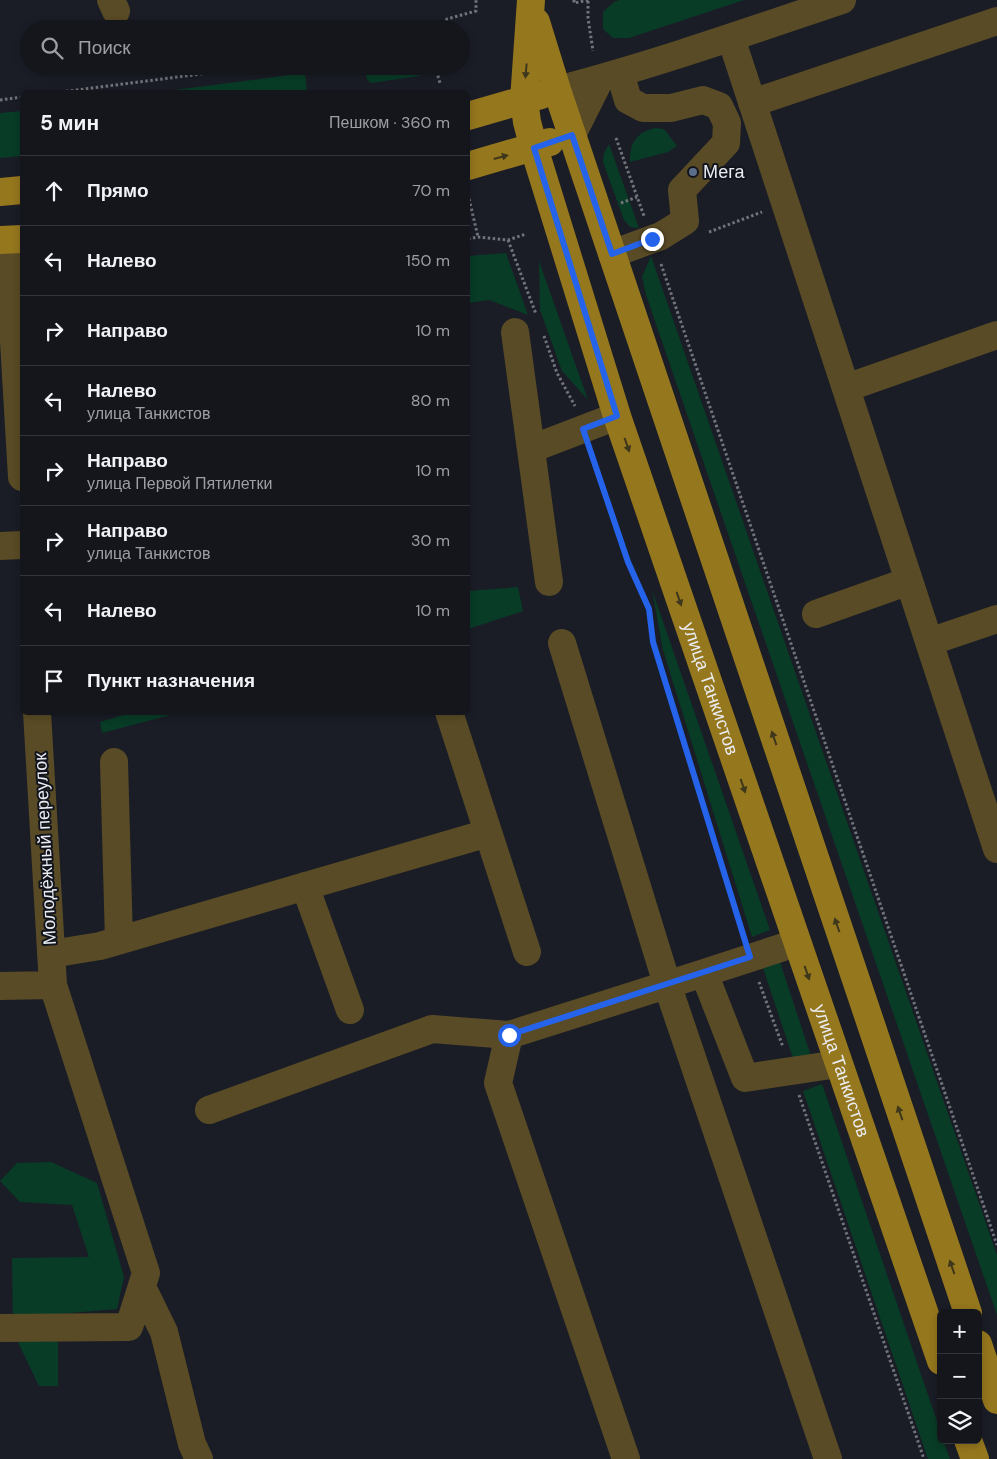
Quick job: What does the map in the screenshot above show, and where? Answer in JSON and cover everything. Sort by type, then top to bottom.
[{"type":"main road","name":"улица Танкистов","points":[[531,3],[572,135],[967,1309]]},
{"type":"main road","name":"улица Танкистов","points":[[531,3],[524,100],[527,122],[534,148],[617,416],[796,943],[939,1354]]},
{"type":"main road","points":[[470,115],[557,90]]},
{"type":"main road","points":[[470,165],[534,148],[572,135]]},
{"type":"main road","points":[[0,192],[20,190]]},
{"type":"main road","points":[[981,1354],[997,1400]]},
{"type":"main road","points":[[969,1444],[975,1459]]},
{"type":"street","points":[[557,90],[610,76],[731,38],[806,6],[842,0]]},
{"type":"street","points":[[752,103],[997,21]]},
{"type":"street","points":[[731,38],[995,838]]},
{"type":"street","points":[[572,135],[610,76]]},
{"type":"street","points":[[610,76],[628,100],[643,108],[671,108],[703,100],[719,106],[727,123],[726,143],[682,190],[685,221],[652,239],[612,254]]},
{"type":"street","points":[[10,240],[20,437]]},
{"type":"street","points":[[531,327],[531,449],[549,582]]},
{"type":"street","points":[[846,388],[997,335]]},
{"type":"street","points":[[531,449],[617,416]]},
{"type":"street","points":[[0,546],[20,545]]},
{"type":"street","points":[[816,614],[909,581]]},
{"type":"street","points":[[929,642],[997,619]]},
{"type":"street","points":[[562,643],[667,984],[828,1459]]},
{"type":"street","name":"Молодёжный переулок","points":[[37,715],[53,985],[146,1273],[142,1287]]},
{"type":"street","points":[[450,715],[527,952]]},
{"type":"street","points":[[114,762],[119,940]]},
{"type":"street","points":[[51,954],[100,946],[488,833]]},
{"type":"street","points":[[306,886],[350,1010]]},
{"type":"street","points":[[209,1110],[432,1030],[509,1035],[796,943]]},
{"type":"street","points":[[704,972],[745,1078],[838,1064]]},
{"type":"street","points":[[0,986],[53,985]]},
{"type":"street","points":[[509,1035],[498,1083],[626,1459]]},
{"type":"street","points":[[0,1328],[129,1327],[142,1287]]},
{"type":"street","points":[[142,1287],[164,1332],[192,1444],[199,1459]]},
{"type":"path","points":[[446,20],[476,11],[476,0]]},
{"type":"path","points":[[574,0],[574,3],[589,1],[588,18],[593,51]]},
{"type":"path","points":[[77,90],[193,75]]},
{"type":"path","points":[[438,75],[440,83]]},
{"type":"path","points":[[0,100],[20,98]]},
{"type":"path","points":[[616,138],[997,1245]]},
{"type":"path","points":[[616,204],[637,197]]},
{"type":"path","points":[[470,203],[478,237]]},
{"type":"path","points":[[703,234],[769,210]]},
{"type":"path","points":[[470,239],[478,237],[508,240],[526,234]]},
{"type":"path","points":[[508,240],[531,327],[573,401],[628,562],[649,609],[653,642],[750,957],[791,1070],[924,1459]]},
{"type":"green space","points":[[619,0],[744,0],[629,38],[613,38],[603,29],[603,12]]},
{"type":"green space","points":[[290,75],[305,75],[307,90],[174,90]]},
{"type":"green space","points":[[366,75],[420,75],[371,83]]},
{"type":"green space","points":[[20,111],[20,156],[0,158],[0,113]]},
{"type":"green space","points":[[655,128],[664,129],[677,146],[668,152],[630,162],[631,149],[635,139],[648,130]]},
{"type":"green space","points":[[609,144],[639,228],[630,227],[624,220],[603,162],[604,153]]},
{"type":"green space","points":[[506,253],[528,315],[489,300],[470,303],[470,256]]},
{"type":"green space","points":[[651,256],[997,1255],[997,1315],[646,295],[642,277]]},
{"type":"green space","points":[[539,261],[588,400],[562,371],[540,310]]},
{"type":"green space","points":[[518,587],[523,611],[470,628],[470,591]]},
{"type":"green space","points":[[652,590],[770,930],[752,937],[663,650]]},
{"type":"green space","points":[[123,715],[170,715],[102,733],[100,722]]},
{"type":"green space","points":[[780,962],[812,1059],[795,1064],[763,968]]},
{"type":"green space","points":[[822,1084],[937,1421],[937,1444],[944,1444],[950,1459],[928,1459],[803,1091]]},
{"type":"green space","points":[[51,1162],[97,1183],[124,1277],[117,1309],[58,1314],[58,1386],[39,1386],[13,1332],[12,1258],[89,1257],[72,1205],[20,1202],[0,1181],[17,1163]]},
{"type":"place","name":"Мега","points":[[693,172]]},
{"type":"route","points":[[509,1035],[750,957],[653,642],[649,609],[628,562],[583,429],[617,416],[534,148],[572,135],[612,254],[652,239]]}]
